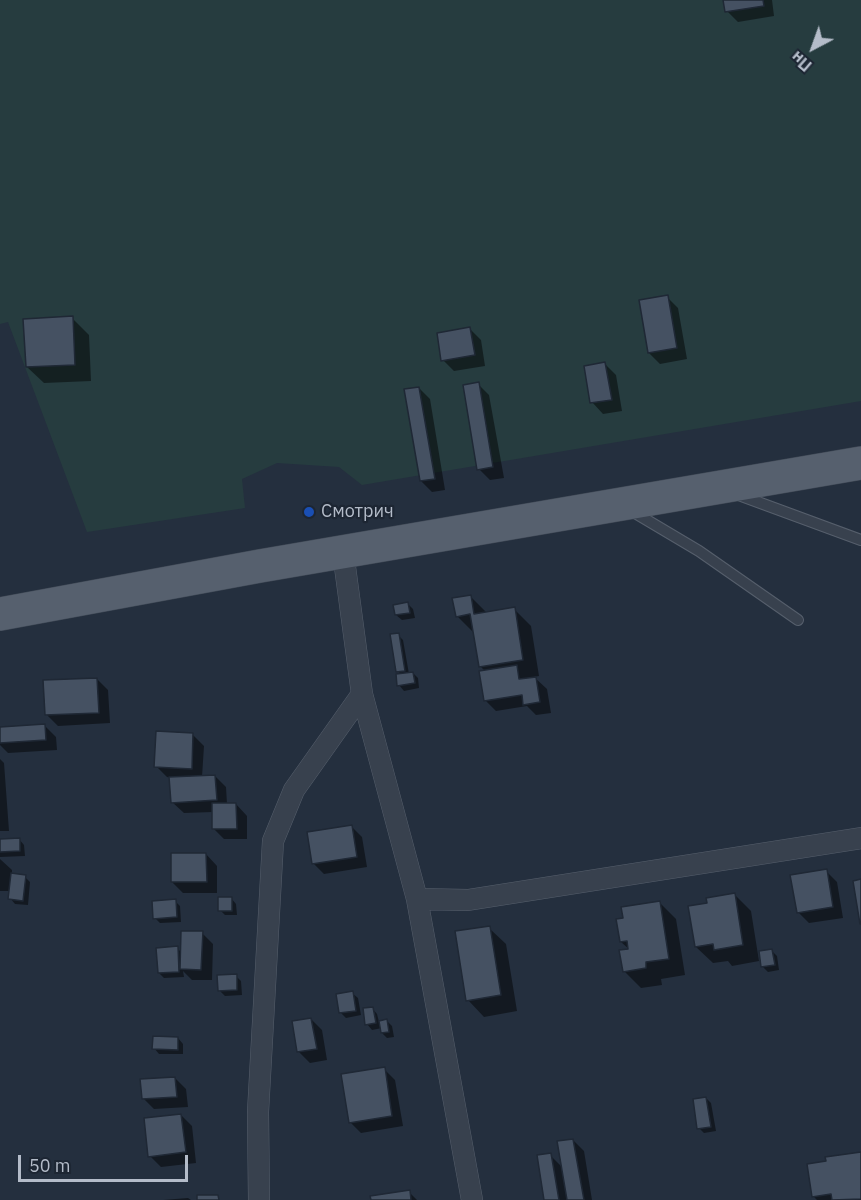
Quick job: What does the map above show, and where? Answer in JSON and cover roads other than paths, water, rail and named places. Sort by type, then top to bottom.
[{"type":"main road","points":[[0,614],[343,552],[861,463]]},
{"type":"street","points":[[343,552],[362,694],[417,899],[472,1200]]},
{"type":"street","points":[[259,1200],[258,1112],[273,841],[294,790],[362,694]]},
{"type":"street","points":[[417,899],[468,900],[861,838]]},
{"type":"lane","points":[[719,488],[861,540]]},
{"type":"lane","points":[[621,504],[699,551],[798,620]]},
{"type":"place","name":"Смотрич","points":[[309,512]]}]
